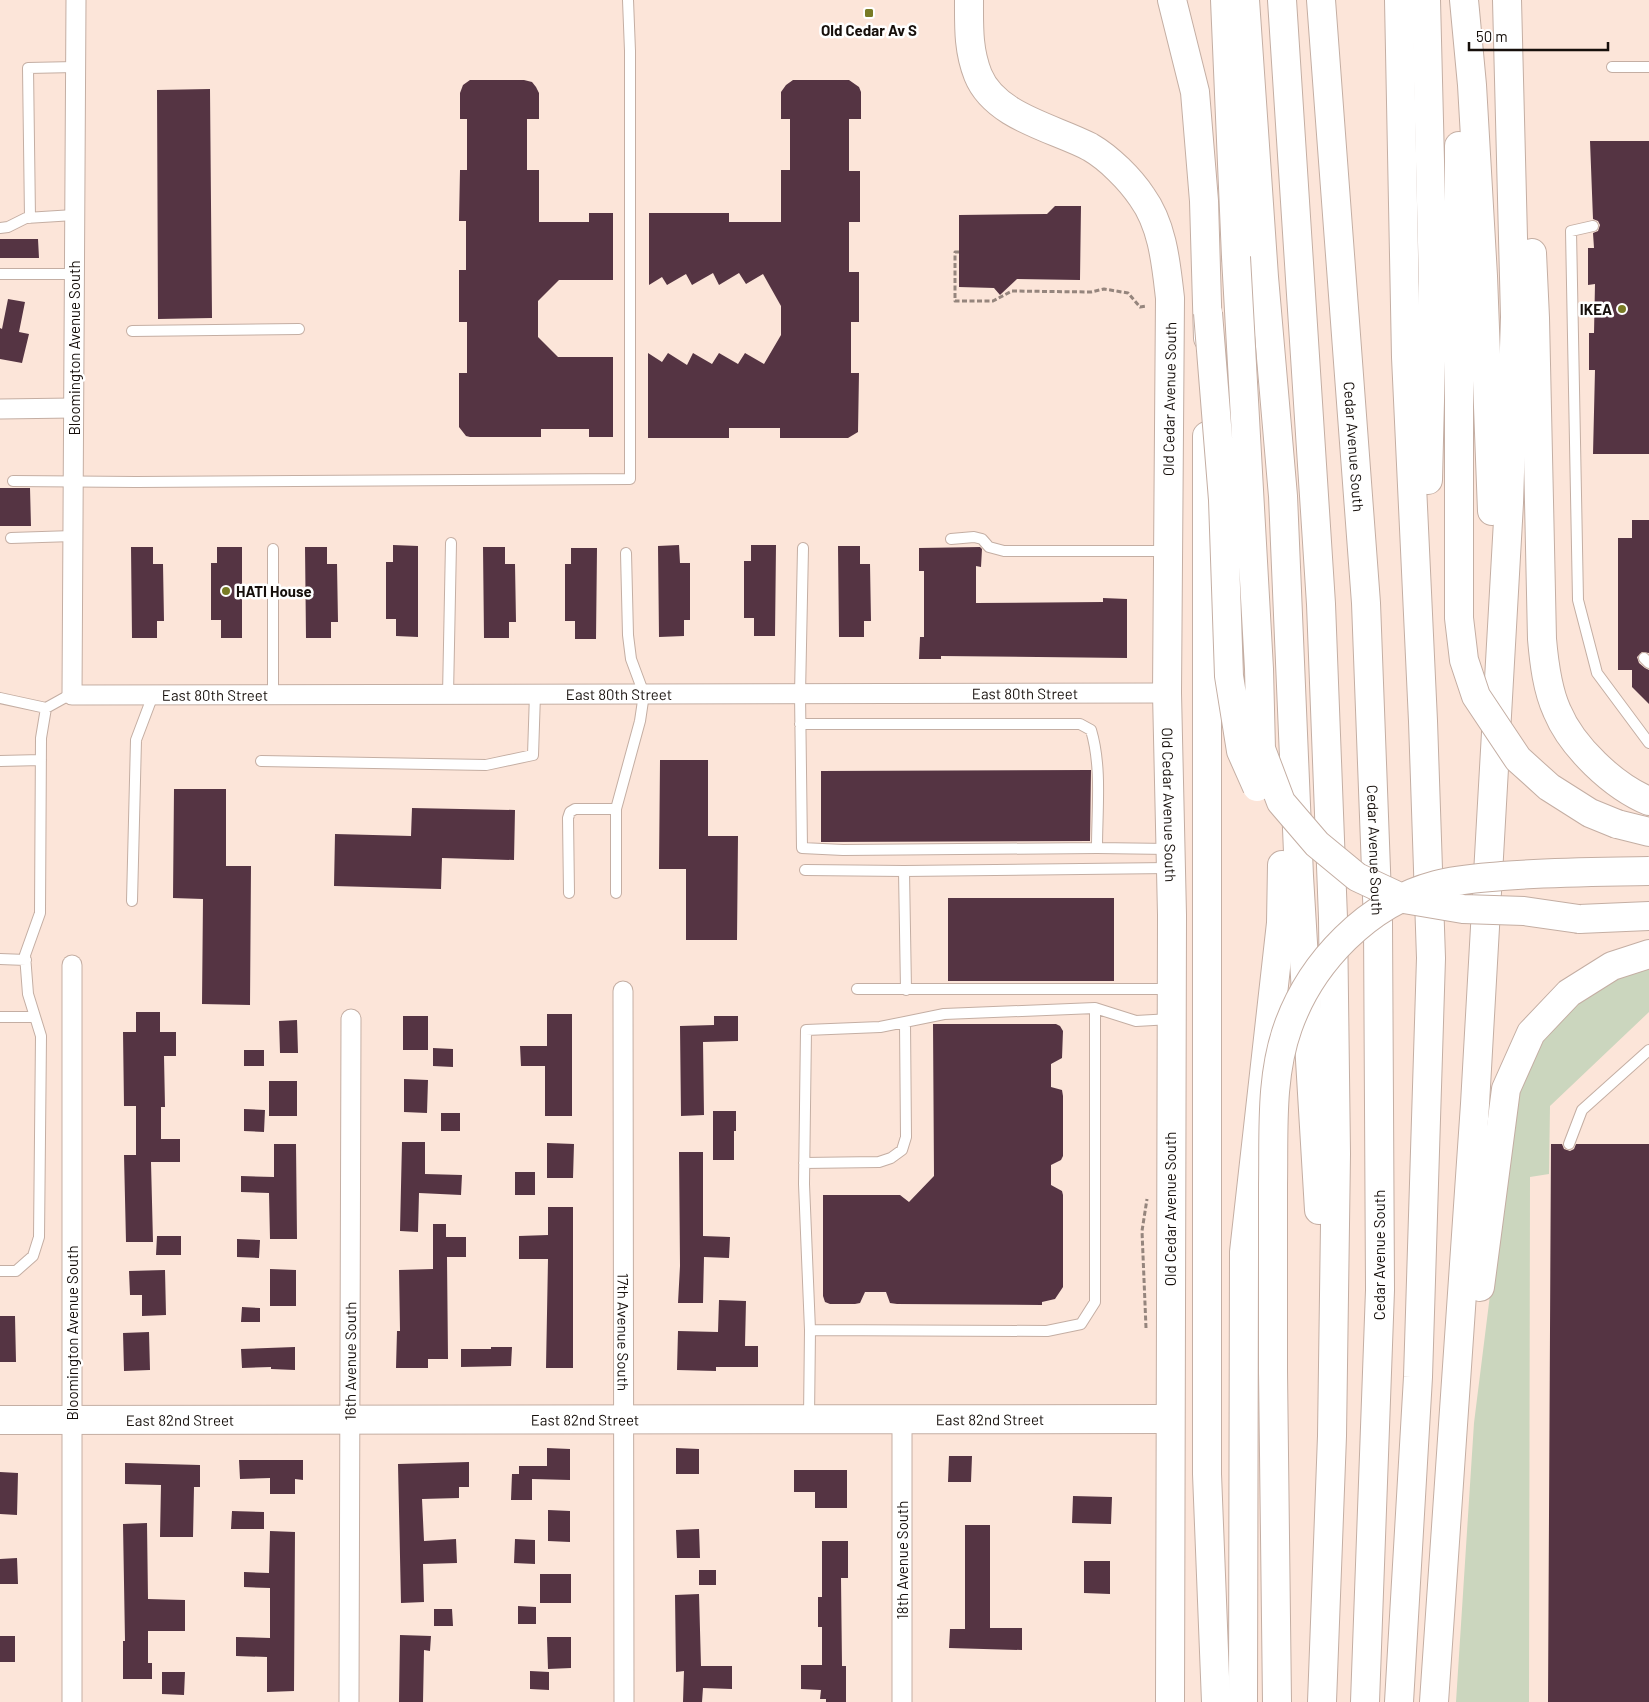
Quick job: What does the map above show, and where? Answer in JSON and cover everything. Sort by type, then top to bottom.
[{"type":"main road","name":"Old Cedar Avenue South","points":[[968,0],[968,39],[979,77],[989,91],[1006,108],[1030,121],[1092,148],[1122,173],[1143,198],[1157,225],[1165,255],[1170,298],[1167,693],[1171,989],[1170,1702]]},
{"type":"main road","points":[[1225,0],[1236,257],[1259,669],[1260,749],[1281,802],[1317,844],[1356,877],[1404,899],[1463,909],[1524,911],[1580,919]]},
{"type":"main road","points":[[1245,0],[1264,268],[1283,496],[1299,876],[1332,1436]]},
{"type":"main road","points":[[1282,0],[1321,604],[1333,918],[1336,1154],[1332,1436],[1322,1702]]},
{"type":"main road","name":"Cedar Avenue South","points":[[1321,0],[1366,602],[1378,923],[1380,1290],[1365,1702]]},
{"type":"main road","points":[[1399,0],[1399,85],[1406,357],[1423,721],[1431,958],[1418,1377],[1399,1702]]},
{"type":"main road","points":[[1463,0],[1466,85],[1459,618],[1464,660],[1476,696],[1518,759],[1536,776],[1549,787],[1590,813],[1617,824],[1649,832]]},
{"type":"main road","points":[[1174,8],[1195,92],[1204,201],[1208,313],[1206,686],[1207,1474],[1216,1702]]},
{"type":"main road","points":[[1423,721],[1433,282],[1425,9]]},
{"type":"main road","points":[[1436,1702],[1436,1664],[1459,1350],[1510,503],[1515,317],[1508,13]]},
{"type":"main road","points":[[1508,13],[1531,240],[1535,318],[1544,661],[1556,710],[1570,734],[1594,762],[1617,782],[1649,801]]},
{"type":"main road","points":[[1466,85],[1483,276],[1492,502],[1495,757]]},
{"type":"main road","points":[[1208,313],[1223,500],[1229,676],[1241,751],[1266,808],[1306,858],[1350,891],[1408,914],[1462,923],[1526,923],[1649,916]]},
{"type":"main road","points":[[1243,1702],[1244,1252],[1281,923],[1283,496]]},
{"type":"main road","points":[[1277,1702],[1273,1371],[1274,1133],[1278,1064],[1288,1027],[1302,995],[1321,966],[1339,944],[1362,924],[1384,908],[1411,894],[1436,885],[1465,879],[1521,874],[1649,871]]},
{"type":"main road","points":[[1459,1350],[1479,1290],[1506,1089],[1531,1033],[1568,992],[1612,966],[1649,954]]},
{"type":"main road","name":"East 82nd Street","points":[[0,1420],[1170,1419]]},
{"type":"main road","points":[[1199,1702],[1199,1604],[1207,1474]]},
{"type":"street","name":"Bloomington Avenue South","points":[[72,695],[76,0]]},
{"type":"street","points":[[0,409],[73,408]]},
{"type":"street","name":"East 80th Street","points":[[72,695],[1167,693]]},
{"type":"street","name":"Bloomington Avenue South","points":[[72,964],[72,1702]]},
{"type":"street","name":"17th Avenue South","points":[[623,991],[624,1702]]},
{"type":"street","name":"16th Avenue South","points":[[350,1702],[351,1019]]},
{"type":"street","name":"18th Avenue South","points":[[902,1418],[902,1702]]},
{"type":"lane","points":[[13,481],[630,479],[630,51],[628,0]]},
{"type":"lane","points":[[30,218],[28,68],[75,67]]},
{"type":"lane","points":[[1612,67],[1649,67]]},
{"type":"lane","points":[[0,228],[8,227],[30,218],[74,215]]},
{"type":"lane","points":[[1593,226],[1571,231],[1578,600],[1597,673],[1649,743]]},
{"type":"lane","points":[[0,274],[74,274]]},
{"type":"lane","points":[[132,331],[299,330]]},
{"type":"lane","points":[[11,538],[72,536]]},
{"type":"lane","points":[[951,539],[974,537],[982,539],[989,547],[1004,551],[1168,551]]},
{"type":"lane","points":[[448,694],[450,543]]},
{"type":"lane","points":[[803,548],[800,694],[802,848],[814,850],[1097,848],[1170,859]]},
{"type":"lane","points":[[273,549],[273,695]]},
{"type":"lane","points":[[616,893],[616,809],[640,721],[644,694],[631,659],[628,634],[626,553]]},
{"type":"lane","points":[[261,761],[486,765],[533,755],[535,694]]},
{"type":"lane","points":[[0,698],[46,708],[72,695]]},
{"type":"lane","points":[[132,901],[136,740],[154,695]]},
{"type":"lane","points":[[0,1271],[16,1270],[32,1256],[39,1237],[41,1036],[28,994],[25,955],[40,914],[41,738],[46,708]]},
{"type":"lane","points":[[800,724],[1080,724],[1091,730],[1094,740],[1097,767],[1097,848]]},
{"type":"lane","points":[[0,761],[41,760]]},
{"type":"lane","points":[[569,894],[568,818],[570,812],[575,809],[616,809]]},
{"type":"lane","points":[[805,870],[904,871],[1170,859]]},
{"type":"lane","points":[[904,871],[906,990]]},
{"type":"lane","points":[[0,959],[26,960]]},
{"type":"lane","points":[[856,990],[1171,989]]},
{"type":"lane","points":[[810,1330],[1047,1331],[1081,1324],[1095,1302],[1095,1008]]},
{"type":"lane","points":[[810,1418],[810,1330],[804,1163],[806,1030],[880,1027],[944,1014],[1095,1008],[1136,1020],[1171,1019]]},
{"type":"lane","points":[[0,1018],[35,1016]]},
{"type":"lane","points":[[804,1163],[879,1162],[891,1158],[902,1150],[906,1137],[905,1023]]},
{"type":"lane","points":[[1569,1144],[1582,1110],[1648,1052]]},
{"type":"path","points":[[959,252],[954,252],[955,300],[993,300],[1012,291],[1091,292],[1104,289],[1128,293],[1140,307],[1148,306],[1148,297]]},
{"type":"green space","points":[[1649,963],[1649,1012],[1550,1106],[1549,1174],[1530,1177],[1529,1702],[1456,1702],[1474,1423],[1504,1183],[1521,1085],[1531,1057],[1555,1024],[1583,998],[1604,982]]},
{"type":"building","points":[[470,80],[524,80],[532,82],[539,93],[539,119],[527,119],[527,170],[539,170],[539,222],[589,222],[589,213],[613,213],[613,280],[559,280],[538,301],[538,337],[558,357],[613,357],[613,437],[589,437],[589,429],[541,429],[541,437],[470,437],[466,436],[459,427],[459,373],[467,373],[467,322],[459,322],[459,270],[466,270],[466,221],[459,221],[460,170],[467,170],[467,119],[460,119],[460,93],[463,85]]},
{"type":"building","points":[[793,80],[849,80],[859,87],[861,92],[861,119],[849,119],[849,171],[860,171],[860,222],[849,222],[849,272],[859,272],[859,322],[851,322],[851,373],[859,373],[858,432],[848,438],[780,438],[780,428],[729,428],[729,438],[648,438],[648,353],[662,362],[668,353],[687,365],[693,353],[712,364],[719,353],[738,364],[745,353],[764,364],[781,335],[781,306],[763,274],[746,284],[739,273],[719,285],[713,273],[692,285],[686,274],[667,285],[662,277],[649,285],[649,213],[729,213],[729,222],[781,222],[781,170],[790,170],[790,119],[781,119],[781,92]]},
{"type":"building","points":[[210,89],[212,318],[158,319],[157,90]]},
{"type":"building","name":"IKEA","points":[[1590,141],[1649,141],[1649,454],[1593,454],[1595,370],[1589,370],[1589,333],[1594,333],[1595,284],[1588,285],[1588,248],[1594,248],[1593,233],[1598,231],[1600,225],[1598,221],[1593,219]]},
{"type":"building","points":[[1055,206],[1081,206],[1080,280],[1017,279],[1000,295],[994,288],[959,287],[959,215],[1047,214]]},
{"type":"building","points":[[0,239],[38,239],[39,258],[0,258]]},
{"type":"building","points":[[8,299],[25,302],[19,332],[29,334],[22,363],[0,359],[0,328],[2,329]]},
{"type":"building","points":[[0,488],[30,488],[31,526],[0,526]]},
{"type":"building","points":[[1632,520],[1649,520],[1649,653],[1642,652],[1637,657],[1639,663],[1649,670],[1649,704],[1632,687],[1632,670],[1618,670],[1618,538],[1632,538]]},
{"type":"building","points":[[393,545],[418,546],[418,637],[396,636],[396,619],[386,619],[386,562],[393,562]]},
{"type":"building","points":[[679,545],[680,563],[690,563],[690,620],[684,620],[684,636],[659,637],[658,546]]},
{"type":"building","points":[[751,545],[776,545],[775,636],[754,636],[754,618],[744,618],[744,561],[751,561]]},
{"type":"building","points":[[838,546],[860,546],[860,564],[870,564],[871,621],[864,621],[864,637],[839,637]]},
{"type":"building","points":[[131,547],[153,547],[153,564],[163,564],[164,621],[157,621],[157,638],[132,638]]},
{"type":"building","name":"HATI House","points":[[217,547],[242,547],[242,638],[221,638],[221,620],[211,620],[211,563],[217,563]]},
{"type":"building","points":[[305,547],[327,547],[327,564],[337,564],[338,622],[331,622],[331,638],[306,638]]},
{"type":"building","points":[[483,547],[505,547],[505,564],[515,564],[516,622],[509,622],[509,638],[484,638]]},
{"type":"building","points":[[980,547],[982,549],[981,567],[976,566],[976,603],[1103,602],[1103,598],[1127,599],[1127,658],[941,656],[941,659],[919,659],[920,637],[924,637],[924,571],[919,571],[919,548]]},
{"type":"building","points":[[571,548],[597,548],[596,639],[575,639],[575,621],[565,621],[565,564],[571,564]]},
{"type":"building","points":[[660,760],[708,760],[708,836],[738,836],[737,940],[686,940],[686,869],[659,869]]},
{"type":"building","points":[[1091,770],[1090,841],[821,842],[821,771]]},
{"type":"building","points":[[174,789],[226,789],[226,866],[251,866],[250,1005],[202,1004],[203,899],[173,898]]},
{"type":"building","points":[[412,808],[515,810],[514,860],[442,858],[441,889],[334,886],[335,834],[411,836]]},
{"type":"building","points":[[948,898],[1114,898],[1114,981],[948,981]]},
{"type":"building","points":[[136,1012],[160,1012],[160,1032],[176,1032],[176,1056],[164,1056],[165,1107],[161,1107],[161,1139],[180,1139],[180,1162],[151,1162],[153,1242],[126,1242],[124,1155],[136,1155],[136,1106],[124,1106],[123,1032],[136,1032]]},
{"type":"building","points":[[547,1014],[572,1014],[572,1116],[545,1116],[545,1066],[521,1066],[520,1046],[547,1046]]},
{"type":"building","points":[[403,1016],[428,1016],[428,1050],[403,1050]]},
{"type":"building","points":[[714,1016],[738,1016],[738,1041],[703,1042],[704,1115],[681,1116],[680,1026],[714,1025]]},
{"type":"building","points":[[297,1020],[298,1053],[280,1053],[279,1021]]},
{"type":"building","points":[[933,1024],[1056,1024],[1063,1031],[1062,1058],[1051,1064],[1051,1087],[1062,1090],[1063,1156],[1061,1160],[1051,1165],[1051,1185],[1062,1191],[1063,1195],[1063,1287],[1055,1299],[1042,1302],[1042,1305],[897,1304],[890,1303],[886,1292],[865,1292],[860,1303],[855,1304],[830,1304],[825,1302],[823,1296],[823,1195],[900,1195],[909,1202],[934,1176]]},
{"type":"building","points":[[433,1048],[453,1049],[453,1067],[433,1066]]},
{"type":"building","points":[[244,1050],[264,1050],[264,1066],[244,1066]]},
{"type":"building","points":[[404,1079],[428,1080],[427,1113],[404,1112]]},
{"type":"building","points":[[269,1081],[297,1081],[297,1116],[269,1116]]},
{"type":"building","points":[[244,1109],[265,1110],[264,1132],[244,1131]]},
{"type":"building","points":[[713,1111],[736,1111],[734,1160],[713,1160]]},
{"type":"building","points":[[441,1113],[460,1113],[460,1131],[441,1131]]},
{"type":"building","points":[[402,1142],[425,1142],[425,1174],[462,1175],[461,1195],[419,1193],[418,1232],[400,1231]]},
{"type":"building","points":[[547,1143],[574,1144],[573,1178],[547,1178]]},
{"type":"building","points":[[274,1144],[296,1144],[297,1239],[270,1239],[269,1193],[241,1192],[241,1176],[274,1177]]},
{"type":"building","points":[[1551,1144],[1562,1144],[1564,1149],[1570,1151],[1574,1149],[1576,1144],[1649,1144],[1649,1702],[1548,1702]]},
{"type":"building","points":[[679,1152],[703,1152],[703,1236],[730,1237],[729,1258],[704,1257],[703,1303],[678,1303],[680,1266]]},
{"type":"building","points":[[515,1172],[535,1172],[535,1195],[515,1195]]},
{"type":"building","points":[[548,1207],[573,1207],[573,1368],[546,1368],[548,1259],[519,1259],[519,1236],[548,1235]]},
{"type":"building","points":[[433,1224],[446,1224],[446,1237],[466,1237],[466,1257],[447,1257],[448,1359],[428,1359],[428,1368],[396,1368],[397,1331],[400,1331],[399,1270],[433,1269]]},
{"type":"building","points":[[157,1236],[181,1236],[181,1255],[156,1255]]},
{"type":"building","points":[[237,1239],[260,1240],[259,1258],[237,1257]]},
{"type":"building","points":[[270,1269],[296,1270],[296,1306],[270,1306]]},
{"type":"building","points":[[165,1270],[166,1315],[142,1316],[142,1295],[130,1295],[129,1271]]},
{"type":"building","points":[[719,1300],[746,1301],[745,1346],[758,1346],[758,1367],[716,1367],[716,1371],[677,1370],[678,1331],[718,1332]]},
{"type":"building","points":[[242,1307],[260,1308],[260,1322],[241,1322]]},
{"type":"building","points":[[0,1316],[15,1316],[16,1362],[0,1362]]},
{"type":"building","points":[[149,1332],[150,1370],[124,1371],[123,1333]]},
{"type":"building","points":[[295,1347],[295,1370],[271,1369],[271,1367],[242,1368],[241,1349]]},
{"type":"building","points":[[491,1347],[512,1347],[511,1366],[461,1367],[461,1349],[491,1349]]},
{"type":"building","points":[[547,1448],[570,1449],[570,1480],[532,1479],[532,1500],[511,1500],[512,1474],[519,1474],[519,1466],[547,1466]]},
{"type":"building","points":[[676,1448],[699,1449],[699,1474],[676,1474]]},
{"type":"building","points":[[949,1456],[972,1456],[971,1482],[948,1482]]},
{"type":"building","points":[[239,1460],[303,1460],[303,1480],[295,1479],[295,1494],[270,1494],[270,1478],[240,1479]]},
{"type":"building","points":[[469,1462],[469,1487],[459,1487],[459,1498],[422,1499],[424,1541],[456,1539],[457,1563],[423,1564],[424,1602],[401,1603],[398,1464]]},
{"type":"building","points":[[125,1463],[200,1465],[200,1487],[194,1487],[193,1537],[160,1537],[161,1485],[125,1484]]},
{"type":"building","points":[[794,1470],[847,1470],[847,1508],[815,1508],[815,1492],[794,1492]]},
{"type":"building","points":[[0,1472],[18,1473],[17,1515],[0,1514]]},
{"type":"building","points":[[1073,1496],[1112,1497],[1111,1524],[1072,1523]]},
{"type":"building","points":[[548,1510],[570,1511],[570,1542],[548,1541]]},
{"type":"building","points":[[232,1511],[264,1512],[264,1529],[231,1529]]},
{"type":"building","points":[[147,1523],[148,1599],[185,1600],[185,1631],[148,1631],[148,1663],[152,1663],[152,1679],[123,1679],[123,1641],[125,1641],[123,1524]]},
{"type":"building","points":[[965,1525],[990,1525],[990,1628],[1022,1628],[1022,1650],[949,1648],[950,1629],[965,1629]]},
{"type":"building","points":[[699,1529],[700,1558],[677,1558],[676,1530]]},
{"type":"building","points":[[270,1531],[295,1532],[294,1691],[267,1692],[267,1657],[236,1656],[236,1637],[270,1638],[270,1588],[244,1587],[244,1572],[269,1573]]},
{"type":"building","points":[[515,1539],[535,1540],[535,1564],[514,1563]]},
{"type":"building","points":[[822,1541],[848,1541],[848,1578],[841,1578],[842,1666],[846,1666],[846,1702],[826,1702],[826,1699],[820,1699],[821,1690],[801,1689],[801,1665],[822,1665],[822,1627],[818,1627],[818,1597],[822,1597]]},
{"type":"building","points":[[17,1558],[18,1584],[0,1584],[0,1559]]},
{"type":"building","points":[[1084,1561],[1110,1561],[1110,1594],[1084,1593]]},
{"type":"building","points":[[699,1570],[716,1570],[716,1585],[699,1585]]},
{"type":"building","points":[[540,1574],[571,1574],[571,1603],[540,1603]]},
{"type":"building","points":[[699,1594],[701,1666],[732,1666],[732,1689],[703,1688],[702,1702],[683,1702],[684,1671],[676,1672],[675,1595]]},
{"type":"building","points":[[518,1606],[536,1607],[536,1624],[518,1624]]},
{"type":"building","points":[[434,1609],[452,1609],[453,1626],[434,1626]]},
{"type":"building","points":[[400,1635],[431,1636],[430,1651],[424,1650],[423,1702],[399,1702]]},
{"type":"building","points":[[0,1636],[15,1636],[15,1662],[0,1662]]},
{"type":"building","points":[[547,1637],[571,1637],[571,1668],[548,1669]]},
{"type":"building","points":[[530,1671],[549,1672],[549,1690],[530,1689]]},
{"type":"building","points":[[162,1672],[185,1672],[184,1695],[162,1694]]},
{"type":"place","name":"Old Cedar Av S","points":[[869,13]]},
{"type":"place","name":"IKEA","points":[[1622,309]]},
{"type":"place","name":"HATI House","points":[[226,591]]}]
